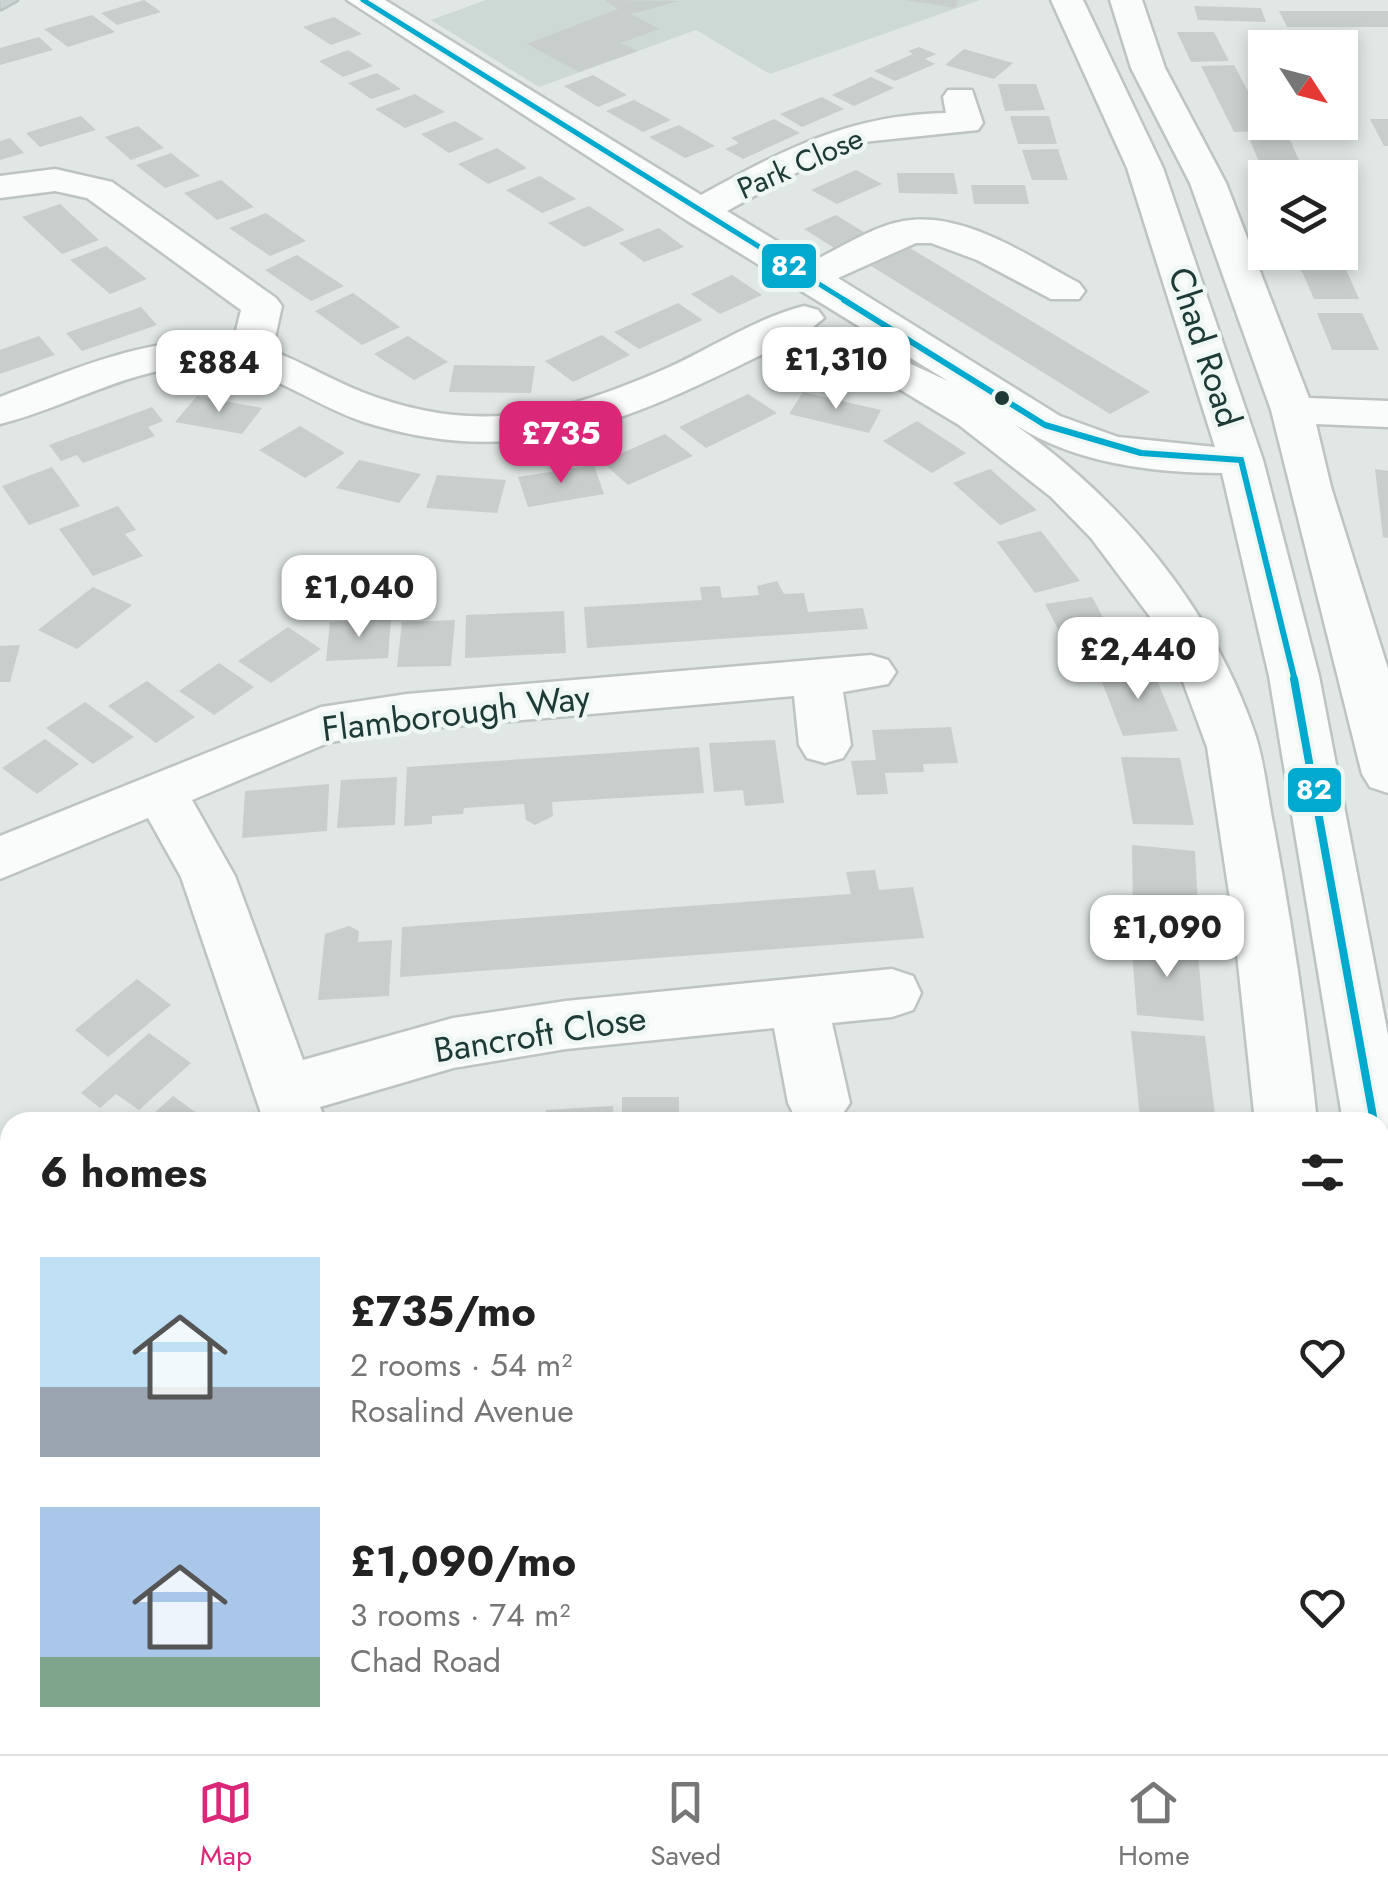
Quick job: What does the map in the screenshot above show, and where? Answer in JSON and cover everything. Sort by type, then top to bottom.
[{"type":"street","name":"Chad Road","points":[[1068,0],[1146,168],[1241,460],[1290,658],[1372,1112]]},
{"type":"street","name":"Chad Road","points":[[1126,0],[1148,68],[1208,183],[1292,410],[1308,486],[1378,682],[1388,774]]},
{"type":"street","points":[[379,3],[699,212],[847,298],[1044,425],[1080,442],[1184,460],[1241,460]]},
{"type":"street","name":"Park Close","points":[[699,212],[784,164],[852,134],[899,125],[969,123]]},
{"type":"street","points":[[0,187],[55,180],[99,190],[262,306],[250,357]]},
{"type":"street","points":[[811,276],[911,231],[922,231],[958,240],[1065,290]]},
{"type":"street","points":[[0,412],[138,363],[202,354],[250,357],[332,396],[436,428],[513,431],[585,415],[847,298]]},
{"type":"street","points":[[774,333],[812,350],[868,363],[920,382],[1010,440],[1064,483],[1129,546],[1184,633],[1228,728],[1250,843],[1285,1112]]},
{"type":"street","points":[[1292,410],[1388,414]]},
{"type":"street","name":"Flamborough Way","points":[[0,858],[321,725],[407,712],[871,672]]},
{"type":"street","points":[[816,676],[825,745]]},
{"type":"street","points":[[160,793],[208,876],[291,1107]]},
{"type":"street","name":"Bancroft Close","points":[[291,1107],[453,1043],[566,1025],[892,992]]},
{"type":"street","points":[[798,1000],[819,1104]]},
{"type":"shaded area","points":[[486,0],[980,0],[770,74],[696,30],[539,87],[431,20]]},
{"type":"building","points":[[144,0],[161,12],[117,25],[101,13]]},
{"type":"building","points":[[605,0],[679,1],[631,14],[659,29],[621,43],[638,51],[579,72],[527,44],[618,9]]},
{"type":"building","points":[[906,0],[958,0],[955,8]]},
{"type":"building","points":[[1194,6],[1261,8],[1266,22],[1198,20]]},
{"type":"building","points":[[1279,11],[1388,11],[1388,27],[1287,27]]},
{"type":"building","points":[[92,15],[115,32],[68,47],[44,29]]},
{"type":"building","points":[[334,17],[362,34],[331,45],[303,27]]},
{"type":"building","points":[[1177,32],[1214,32],[1229,61],[1191,62]]},
{"type":"building","points":[[39,37],[53,50],[0,65],[0,48]]},
{"type":"building","points":[[919,47],[936,54],[925,59],[935,64],[895,81],[874,71],[913,54],[908,51]]},
{"type":"building","points":[[964,49],[1013,63],[994,79],[945,65]]},
{"type":"building","points":[[348,50],[373,66],[343,77],[319,61]]},
{"type":"building","points":[[1234,65],[1248,91],[1248,132],[1234,132],[1201,66]]},
{"type":"building","points":[[377,73],[401,89],[371,99],[348,83]]},
{"type":"building","points":[[593,75],[627,95],[598,107],[564,86]]},
{"type":"building","points":[[871,77],[894,88],[854,106],[832,95]]},
{"type":"building","points":[[998,84],[1036,84],[1045,110],[1005,111]]},
{"type":"building","points":[[415,94],[445,112],[405,128],[375,109]]},
{"type":"building","points":[[822,97],[844,109],[802,127],[780,114]]},
{"type":"building","points":[[634,100],[671,120],[643,132],[606,111]]},
{"type":"building","points":[[81,116],[96,130],[40,147],[26,133]]},
{"type":"building","points":[[1010,116],[1049,116],[1057,144],[1018,144]]},
{"type":"building","points":[[774,119],[800,133],[743,159],[725,149],[739,143],[731,138]]},
{"type":"building","points":[[1370,119],[1388,119],[1388,146],[1384,146]]},
{"type":"building","points":[[455,121],[484,139],[449,153],[421,134]]},
{"type":"building","points":[[679,125],[715,146],[685,158],[649,137]]},
{"type":"building","points":[[138,126],[164,148],[131,160],[105,137]]},
{"type":"building","points":[[10,138],[24,153],[0,160],[0,141]]},
{"type":"building","points":[[1250,140],[1290,140],[1299,160],[1258,160]]},
{"type":"building","points":[[497,148],[527,168],[488,184],[458,164]]},
{"type":"building","points":[[1058,149],[1068,180],[1032,180],[1022,150]]},
{"type":"building","points":[[171,153],[200,176],[165,188],[136,165]]},
{"type":"building","points":[[856,170],[882,184],[837,204],[811,190]]},
{"type":"building","points":[[897,173],[954,173],[958,194],[899,193]]},
{"type":"building","points":[[540,176],[576,199],[542,213],[506,190]]},
{"type":"building","points":[[221,180],[254,207],[217,220],[184,193]]},
{"type":"building","points":[[971,185],[1025,185],[1029,204],[974,204]]},
{"type":"building","points":[[60,204],[99,240],[62,254],[22,217]]},
{"type":"building","points":[[589,206],[625,230],[584,247],[548,223]]},
{"type":"building","points":[[266,213],[306,241],[270,256],[229,228]]},
{"type":"building","points":[[836,215],[880,242],[847,256],[804,229]]},
{"type":"building","points":[[659,228],[684,247],[644,262],[619,243]]},
{"type":"building","points":[[106,246],[147,279],[110,294],[70,260]]},
{"type":"building","points":[[910,248],[1150,392],[1110,414],[871,266]]},
{"type":"building","points":[[297,255],[344,286],[311,301],[265,270]]},
{"type":"building","points":[[1301,270],[1346,270],[1359,299],[1314,299]]},
{"type":"building","points":[[732,275],[762,295],[720,314],[691,294]]},
{"type":"building","points":[[353,293],[400,327],[362,345],[315,311]]},
{"type":"building","points":[[678,303],[703,320],[639,349],[614,332]]},
{"type":"building","points":[[141,307],[157,325],[82,351],[66,333]]},
{"type":"building","points":[[1317,313],[1362,313],[1379,350],[1332,350]]},
{"type":"building","points":[[602,335],[630,355],[573,382],[545,361]]},
{"type":"building","points":[[39,336],[55,355],[0,374],[0,350]]},
{"type":"building","points":[[408,336],[448,362],[414,380],[374,354]]},
{"type":"building","points":[[454,365],[535,366],[531,393],[449,392]]},
{"type":"building","points":[[803,392],[881,410],[869,433],[789,414]]},
{"type":"building","points":[[748,394],[777,413],[706,448],[679,427]]},
{"type":"building","points":[[197,396],[262,408],[242,434],[175,422]]},
{"type":"building","points":[[152,407],[163,421],[148,427],[155,436],[83,463],[77,455],[61,461],[49,445]]},
{"type":"building","points":[[917,421],[966,453],[932,473],[883,441]]},
{"type":"building","points":[[300,426],[345,453],[305,478],[259,450]]},
{"type":"building","points":[[665,434],[693,456],[628,485],[602,462]]},
{"type":"building","points":[[359,460],[421,474],[399,503],[336,488]]},
{"type":"building","points":[[594,465],[604,494],[528,507],[518,477]]},
{"type":"building","points":[[52,467],[80,506],[29,525],[2,486]]},
{"type":"building","points":[[990,469],[1037,510],[1000,525],[953,483]]},
{"type":"building","points":[[1375,469],[1388,471],[1388,538],[1383,537]]},
{"type":"building","points":[[437,475],[506,480],[497,513],[426,508]]},
{"type":"building","points":[[118,506],[136,530],[125,534],[143,556],[93,576],[59,529]]},
{"type":"building","points":[[1041,531],[1080,581],[1035,593],[997,542]]},
{"type":"building","points":[[777,581],[784,594],[804,593],[808,612],[863,608],[868,629],[587,648],[584,607],[702,600],[700,587],[720,586],[722,598],[759,595],[757,586]]},
{"type":"building","points":[[93,587],[132,605],[77,649],[38,630]]},
{"type":"building","points":[[1092,597],[1122,652],[1074,660],[1045,604]]},
{"type":"building","points":[[564,611],[566,653],[465,658],[466,615]]},
{"type":"building","points":[[391,619],[388,658],[326,661],[330,622]]},
{"type":"building","points":[[455,620],[451,666],[397,667],[402,622]]},
{"type":"building","points":[[288,627],[321,649],[271,683],[238,661]]},
{"type":"building","points":[[20,645],[10,682],[0,682],[0,646]]},
{"type":"building","points":[[219,663],[254,687],[214,715],[179,691]]},
{"type":"building","points":[[1152,668],[1178,731],[1123,736],[1098,672]]},
{"type":"building","points":[[147,681],[195,717],[156,743],[108,706]]},
{"type":"building","points":[[85,702],[134,737],[93,764],[46,728]]},
{"type":"building","points":[[951,727],[958,763],[923,764],[924,772],[885,773],[888,794],[857,795],[851,761],[876,760],[872,730]]},
{"type":"building","points":[[45,739],[79,764],[37,794],[2,768]]},
{"type":"building","points":[[775,740],[784,803],[745,806],[743,790],[714,792],[709,743]]},
{"type":"building","points":[[699,747],[704,793],[552,802],[553,816],[535,825],[526,820],[524,804],[464,808],[463,814],[432,816],[432,824],[404,826],[407,767]]},
{"type":"building","points":[[1121,757],[1180,758],[1194,825],[1133,824]]},
{"type":"building","points":[[397,777],[395,825],[337,828],[341,780]]},
{"type":"building","points":[[329,784],[327,831],[242,838],[245,791]]},
{"type":"building","points":[[1132,845],[1195,851],[1199,925],[1133,918]]},
{"type":"building","points":[[875,870],[879,890],[913,887],[924,938],[400,977],[402,927],[851,894],[846,872]]},
{"type":"building","points":[[349,926],[359,931],[358,942],[392,940],[389,996],[318,1000],[325,934]]},
{"type":"building","points":[[1131,939],[1197,944],[1204,1021],[1137,1015]]},
{"type":"building","points":[[137,979],[171,1005],[108,1057],[75,1030]]},
{"type":"building","points":[[1131,1031],[1205,1036],[1215,1112],[1139,1112]]},
{"type":"building","points":[[149,1033],[191,1063],[139,1110],[116,1094],[100,1108],[81,1093]]},
{"type":"building","points":[[173,1096],[195,1112],[155,1112]]},
{"type":"building","points":[[622,1097],[679,1097],[679,1112],[622,1112]]},
{"type":"building","points":[[613,1106],[613,1112],[546,1112]]},
{"type":"transit line","name":"82","points":[[363,0],[1045,425],[1141,453],[1241,460]]},
{"type":"transit line","name":"82","points":[[1241,460],[1294,676],[1372,1112]]}]
